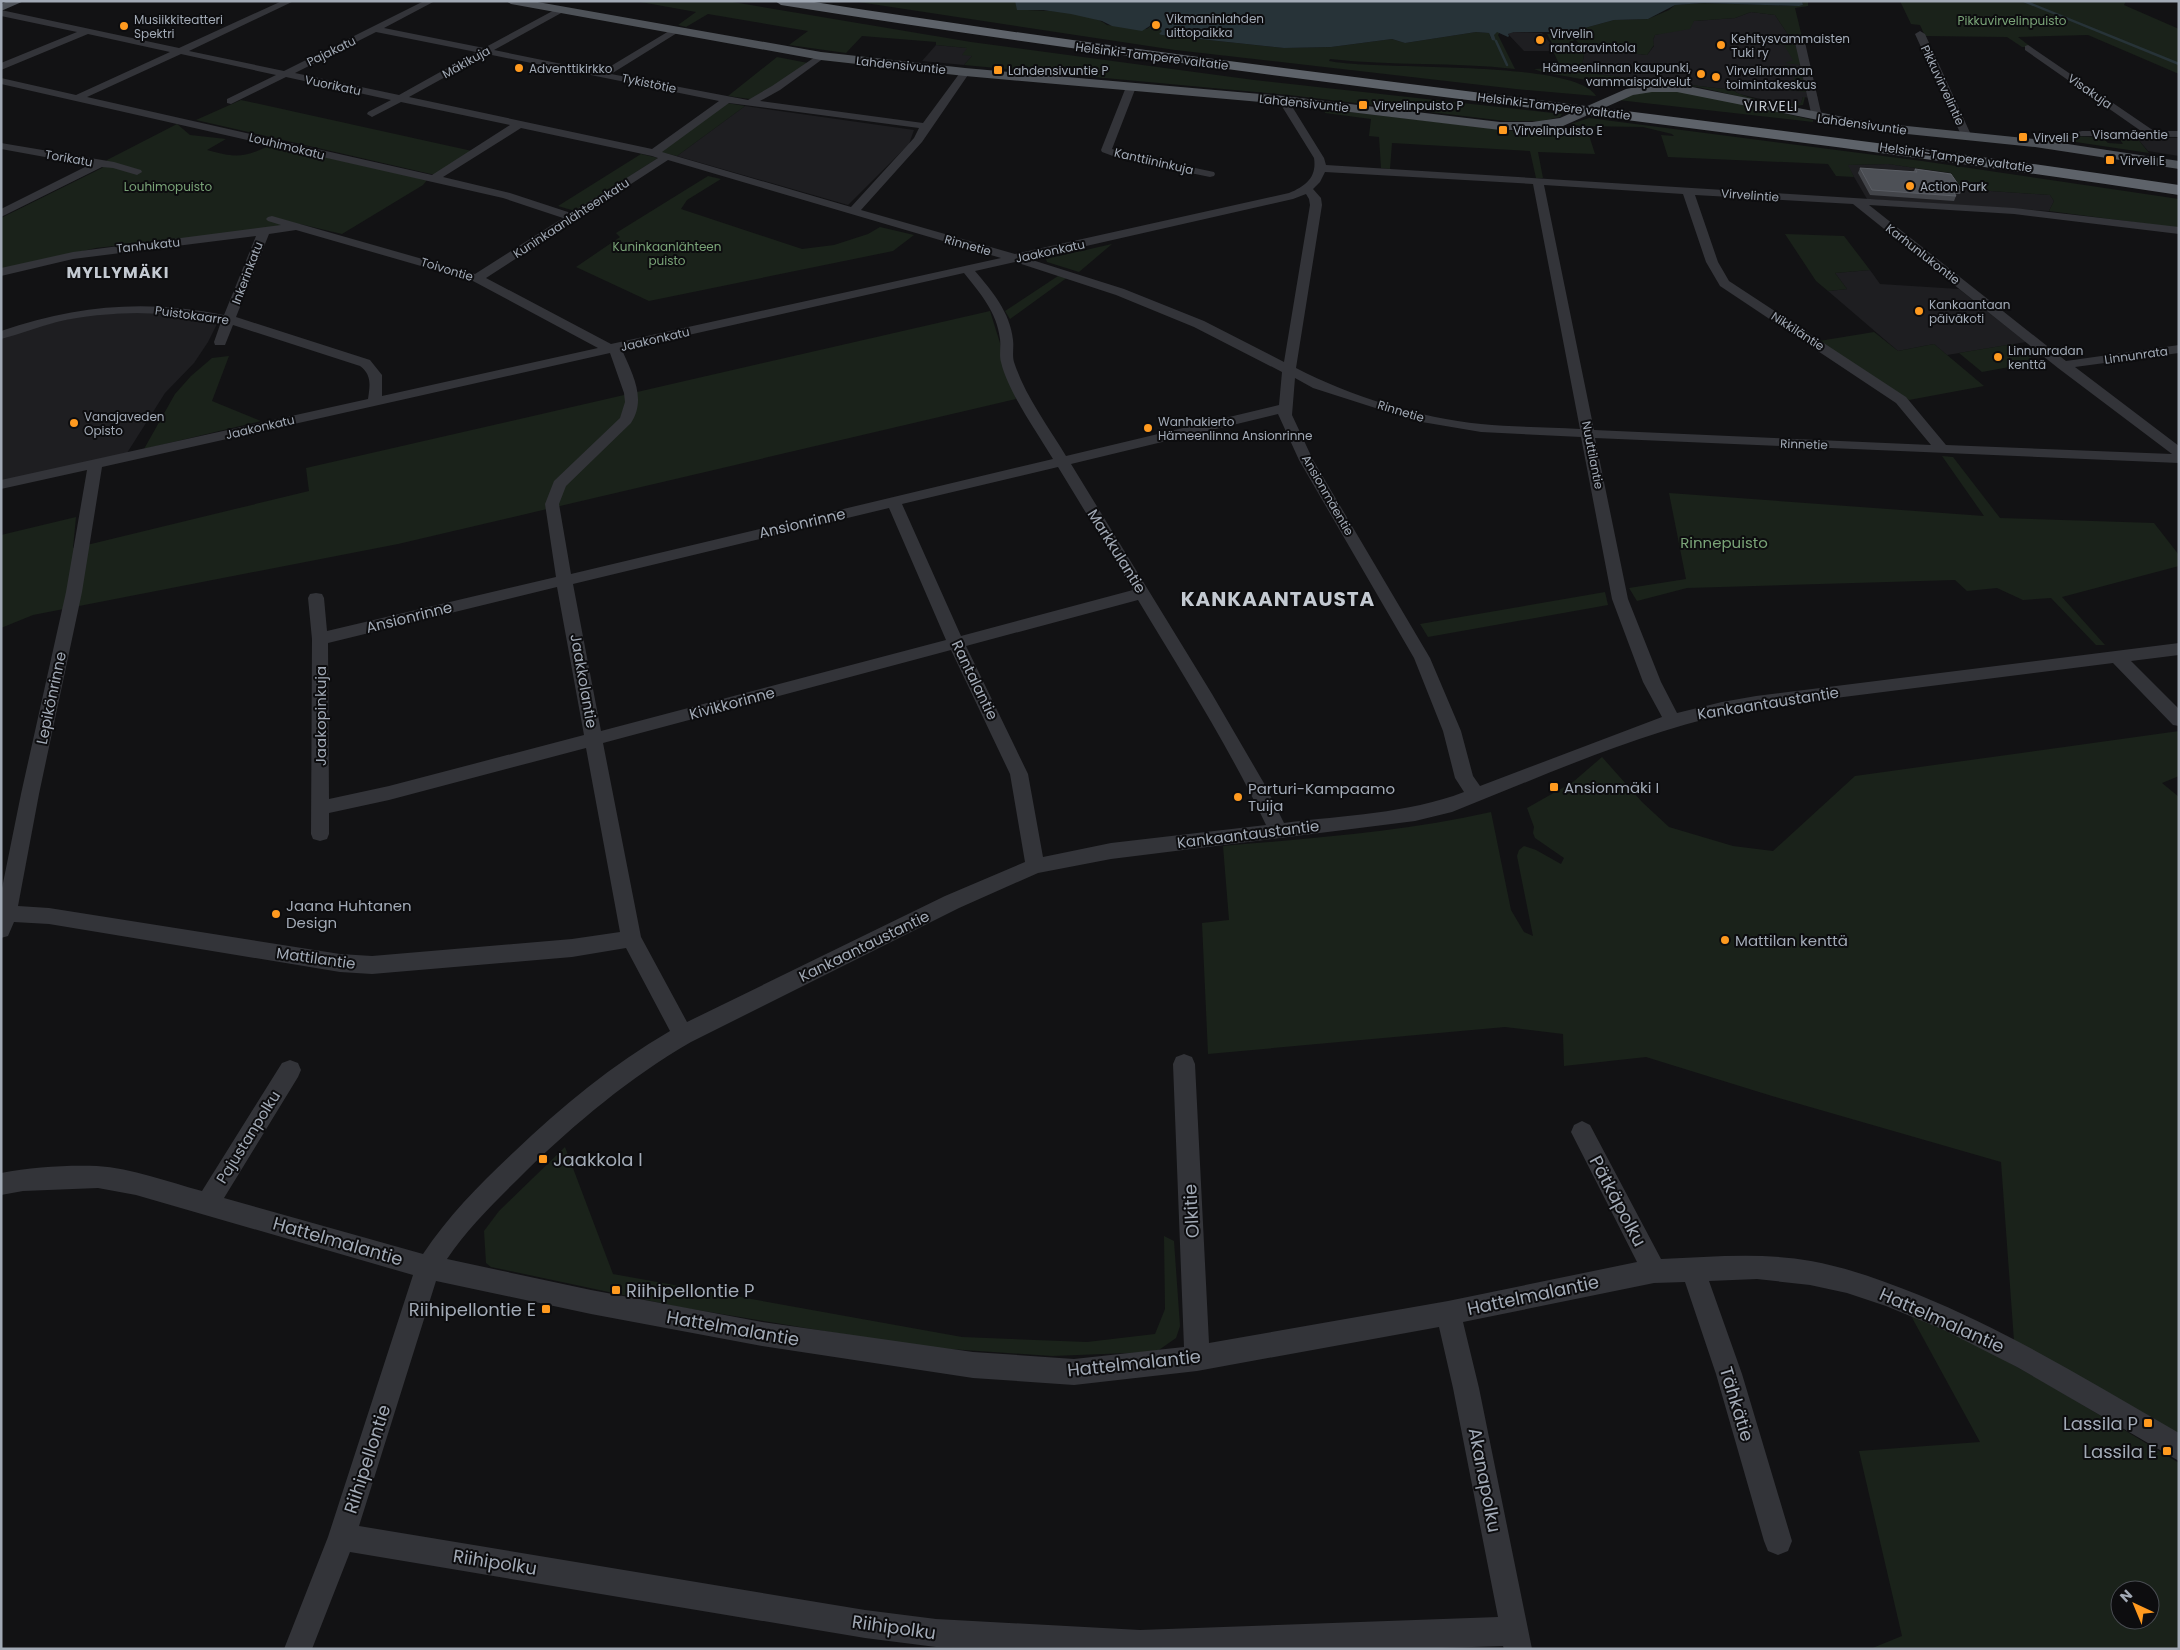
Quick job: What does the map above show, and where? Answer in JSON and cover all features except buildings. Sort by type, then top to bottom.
[{"type":"highway","name":"Helsinki-Tampere valtatie","points":[[781,1],[1030,41],[1848,142],[2179,190]]},
{"type":"highway","name":"Helsinki-Tampere valtatie","points":[[828,1],[1022,32],[1581,100],[1628,96],[2179,181]]},
{"type":"main road","points":[[1,7],[12,1]]},
{"type":"main road","points":[[1,7],[19,1]]},
{"type":"main road","name":"Lahdensivuntie","points":[[511,1],[821,56],[965,72],[1283,100],[1500,126],[1532,126],[1563,122],[1652,88],[1688,89],[1817,117],[1874,127],[2035,143],[2179,164]]},
{"type":"street","points":[[78,98],[290,1]]},
{"type":"street","name":"Pajakatu","points":[[232,101],[431,1]]},
{"type":"street","name":"Mäkikuja","points":[[372,114],[560,10]]},
{"type":"street","name":"Vuorikatu","points":[[1,13],[666,157]]},
{"type":"street","name":"Tykistötie","points":[[375,29],[727,100],[926,126]]},
{"type":"street","points":[[604,74],[674,31]]},
{"type":"street","points":[[1,67],[86,32]]},
{"type":"street","name":"Pikkuvirvelintie","points":[[1920,34],[1966,136]]},
{"type":"street","points":[[1799,38],[1817,117]]},
{"type":"street","name":"Visakuja","points":[[2028,48],[2152,134]]},
{"type":"street","points":[[751,102],[776,88],[821,56]]},
{"type":"street","points":[[853,211],[918,140],[965,72]]},
{"type":"street","name":"Louhimokatu","points":[[1,81],[506,196],[546,207],[571,217]]},
{"type":"street","name":"Kanttiininkuja","points":[[1131,87],[1106,150],[1121,156],[1210,174]]},
{"type":"street","points":[[654,153],[727,100]]},
{"type":"street","points":[[1283,100],[1319,158],[1321,168],[1316,181],[1308,190]]},
{"type":"street","points":[[433,179],[519,124]]},
{"type":"street","name":"Visamäentie","points":[[2082,134],[2179,134]]},
{"type":"street","name":"Torikatu","points":[[1,146],[114,165],[137,172]]},
{"type":"street","name":"Rinnetie","points":[[666,157],[1066,273],[1199,324],[1318,384],[1416,417],[1481,428],[1589,434],[2179,459]]},
{"type":"street","name":"Kuninkaanlähteenkatu","points":[[477,278],[666,157]]},
{"type":"street","points":[[1,214],[100,164]]},
{"type":"street","name":"Virvelintie","points":[[1321,168],[2036,213],[2179,231]]},
{"type":"street","name":"Nuuttilantie","points":[[1538,182],[1620,599],[1649,674],[1672,720]]},
{"type":"street","name":"Jaakonkatu","points":[[1,485],[1282,199],[1308,190]]},
{"type":"street","name":"Ansionmäentie","points":[[1308,190],[1315,198],[1316,205],[1289,369],[1285,415],[1306,460],[1422,658],[1452,731],[1464,778],[1476,795]]},
{"type":"street","name":"Nikkiläntie","points":[[1688,191],[1712,262],[1724,282],[1901,400],[1942,449]]},
{"type":"street","name":"Karhunlukontie","points":[[1856,201],[2179,454]]},
{"type":"street","name":"Toivontie","points":[[272,219],[477,278],[613,348]]},
{"type":"street","name":"Tanhukatu","points":[[1,272],[100,250],[264,232],[296,226]]},
{"type":"street","name":"Inkerinkatu","points":[[220,342],[264,232]]},
{"type":"street","name":"Markkulantie","points":[[968,269],[990,297],[1003,321],[1006,334],[1007,361],[1023,397],[1143,593],[1259,790],[1278,830]]},
{"type":"street","name":"Puistokaarre","points":[[1,335],[66,316],[113,309],[166,309],[228,319],[364,363],[373,369],[376,374],[374,402]]},
{"type":"street","name":"Jaakkolantie","points":[[613,348],[633,396],[631,411],[626,420],[559,484],[552,504],[559,554],[566,580],[631,938],[683,1035]]},
{"type":"street","name":"Linnunrata","points":[[2063,365],[2179,349]]},
{"type":"street","name":"Ansionrinne","points":[[320,638],[1285,408]]},
{"type":"street","name":"Lepikönrinne","points":[[3,919],[74,592],[95,464]]},
{"type":"street","name":"Rantalantie","points":[[894,502],[956,643],[1019,774],[1034,866]]},
{"type":"street","name":"Kivikkorinne","points":[[321,808],[389,793],[1143,593]]},
{"type":"street","name":"Jaakopinkuja","points":[[316,598],[320,638],[320,834]]},
{"type":"street","name":"Kankaantaustantie","points":[[428,1267],[454,1230],[483,1198],[559,1124],[619,1075],[651,1053],[683,1035],[970,894],[1034,866],[1111,851],[1415,814],[1445,807],[1672,720],[1756,702],[2179,649]]},
{"type":"street","points":[[2117,657],[2179,720]]},
{"type":"street","name":"Mattilantie","points":[[3,919],[49,916],[340,963],[364,964],[572,948],[631,938]]},
{"type":"street","name":"Olkitie","points":[[1184,1064],[1197,1358]]},
{"type":"street","name":"Pajustanpolku","points":[[207,1204],[290,1070]]},
{"type":"street","name":"Pätkäpolku","points":[[1582,1132],[1654,1271]]},
{"type":"street","name":"Hattelmalantie","points":[[1,1184],[23,1180],[98,1177],[136,1184],[428,1267],[590,1302],[762,1334],[973,1364],[1074,1372],[1140,1366],[1197,1358],[1448,1313],[1654,1271],[1757,1268],[1810,1273],[1847,1281],[1952,1320],[2026,1358],[2179,1448]]},
{"type":"street","name":"Riihipellontie","points":[[298,1649],[342,1537],[428,1267]]},
{"type":"street","name":"Tähkätie","points":[[1693,1270],[1729,1374],[1778,1541]]},
{"type":"street","name":"Akanapolku","points":[[1448,1313],[1466,1388],[1516,1640]]},
{"type":"street","name":"Riihipolku","points":[[342,1537],[846,1620],[936,1633],[1140,1644],[1516,1640]]},
{"type":"shaded area","points":[[1015,1],[1802,1],[1803,5],[1704,3],[1675,5],[1648,19],[1614,20],[1570,32],[1514,32],[1508,34],[1508,37],[1497,32],[1494,35],[1496,41],[1492,40],[1489,33],[1476,32],[1405,43],[1392,39],[1331,47],[1284,48],[1162,35],[1159,34],[1162,31],[1157,28],[1161,26],[1160,24],[1153,24],[1142,31],[1112,26],[1102,21],[1071,14],[1043,10],[1017,10]]},
{"type":"shaded area","points":[[1751,12],[1775,15],[1789,36],[1802,37],[1818,99],[1803,97],[1801,103],[1792,105],[1739,94],[1733,90],[1587,73],[1582,66],[1585,48],[1647,55],[1654,46],[1653,40],[1655,35],[1671,31],[1694,21],[1735,18]]},
{"type":"shaded area","points":[[1514,32],[1542,33],[1550,43],[1557,43],[1559,51],[1524,51],[1508,34]]},
{"type":"shaded area","points":[[936,45],[967,48],[972,56],[964,65],[922,61]]},
{"type":"shaded area","points":[[745,106],[914,130],[909,144],[848,205],[677,156]]},
{"type":"shaded area","points":[[2137,138],[2179,138],[2179,156],[2148,151]]},
{"type":"shaded area","points":[[1888,164],[1951,173],[1962,189],[2050,195],[2054,201],[2049,211],[1867,199],[1847,165]]},
{"type":"shaded area","name":"Kankaantaan päiväkoti","points":[[1870,270],[1880,284],[1959,289],[2026,342],[1947,355],[1934,344],[1898,351],[1828,291],[1847,289],[1835,273]]},
{"type":"shaded area","name":"Vanajaveden Opisto","points":[[165,313],[204,319],[217,324],[194,363],[165,393],[127,453],[1,481],[1,338],[39,326],[91,314]]},
{"type":"green space","points":[[635,1],[727,1],[971,42],[1254,80],[1562,114],[1560,117],[1541,121],[1505,121],[1289,95],[964,65],[972,56],[962,55],[967,48],[936,45],[936,42],[862,36],[846,53],[789,45],[808,31],[708,14],[686,27],[678,25],[696,12]]},
{"type":"green space","points":[[852,1],[1015,1],[1018,10],[1077,14],[1099,20],[1107,25],[1147,29],[1153,24],[1160,24],[1157,28],[1162,31],[1162,35],[1284,48],[1331,47],[1392,39],[1405,43],[1476,32],[1489,33],[1491,38],[1496,32],[1500,32],[1498,35],[1515,69],[1469,65],[1376,63],[1330,59],[1329,61],[1353,64],[1514,71],[1552,76],[1580,84],[1596,96],[1516,89],[1175,50]]},
{"type":"green space","points":[[1802,1],[1808,1],[1808,6],[1795,8],[1802,37],[1789,36],[1775,15],[1751,12],[1735,18],[1694,21],[1690,29],[1655,35],[1654,45],[1647,55],[1585,48],[1582,66],[1587,73],[1733,90],[1755,99],[1776,103],[1801,103],[1803,97],[1805,97],[1803,105],[1786,107],[1698,87],[1655,83],[1620,86],[1534,69],[1561,68],[1553,51],[1559,51],[1557,43],[1552,43],[1547,34],[1570,34],[1575,43],[1579,44],[1570,32],[1614,20],[1648,19],[1669,10],[1675,5],[1704,3],[1799,6],[1803,5]]},
{"type":"green space","name":"Pikkuvirvelinpuisto","points":[[1900,1],[2126,1],[2124,5],[2179,29],[2179,74],[2088,35],[2018,37],[2031,47],[2022,47],[2007,37],[1925,36],[1920,25],[1911,24]]},
{"type":"green space","points":[[1784,39],[1794,41],[1802,65],[1785,63],[1793,60],[1784,45],[1767,43]]},
{"type":"green space","points":[[777,57],[808,63],[777,85],[750,99],[728,96]]},
{"type":"green space","points":[[1784,66],[1799,67],[1806,92],[1786,90],[1786,88],[1797,88],[1792,81],[1795,77]]},
{"type":"green space","points":[[1671,91],[1698,94],[1813,120],[1813,122],[1618,100],[1641,92]]},
{"type":"green space","points":[[241,100],[472,151],[435,175],[196,120]]},
{"type":"green space","points":[[727,103],[745,106],[677,156],[660,152]]},
{"type":"green space","points":[[1324,109],[1514,131],[1532,132],[1564,127],[1587,129],[1595,154],[1538,152],[1543,178],[1536,178],[1530,151],[1392,143],[1390,169],[1381,168],[1379,137],[1369,136],[1371,119],[1325,113]]},
{"type":"green space","points":[[1589,118],[1922,161],[2179,199],[2179,228],[2049,211],[2054,201],[2050,195],[1962,189],[1951,173],[1888,164],[1848,165],[1854,177],[1836,176],[1828,164],[1668,157],[1661,135],[1674,136],[1672,134],[1643,127],[1580,126],[1571,124]]},
{"type":"green space","name":"Louhimopuisto","points":[[177,124],[190,135],[226,139],[207,150],[217,153],[246,154],[271,145],[427,180],[423,185],[342,234],[300,224],[96,248],[1,270],[1,218],[102,168],[107,160]]},
{"type":"green space","points":[[2061,135],[2103,138],[2108,143],[2123,144],[2118,137],[2137,138],[2149,153],[2062,140]]},
{"type":"green space","points":[[641,154],[658,158],[575,211],[558,206]]},
{"type":"green space","name":"Kuninkaanlähteen puisto","points":[[708,176],[721,179],[687,200],[681,209],[802,249],[834,245],[868,234],[880,227],[914,235],[893,251],[649,301],[576,267],[620,237],[616,233]]},
{"type":"green space","points":[[1785,234],[1844,236],[1870,270],[1835,273],[1847,289],[1828,291],[1816,281]]},
{"type":"green space","points":[[1112,244],[1079,272],[1047,262],[1046,259]]},
{"type":"green space","points":[[1058,276],[1068,277],[1010,319],[1005,311]]},
{"type":"green space","points":[[990,311],[1000,343],[1002,358],[1016,399],[398,544],[33,615],[1,628],[1,535],[76,517],[73,548],[91,544],[309,491],[306,468]]},
{"type":"green space","points":[[1874,332],[1898,351],[1934,344],[1984,386],[1909,400],[1819,341]]},
{"type":"green space","name":"Linnunradan kenttä","points":[[2013,344],[2037,362],[1982,372],[1959,353]]},
{"type":"green space","points":[[229,356],[212,401],[261,421],[144,449],[175,394],[191,376],[212,358]]},
{"type":"green space","name":"Rinnepuisto","points":[[1942,456],[1953,457],[2000,518],[2154,523],[2179,555],[2179,566],[2062,597],[2105,645],[2096,645],[2051,598],[2023,600],[1997,588],[1967,591],[1955,580],[1687,588],[1637,601],[1629,588],[1686,579],[1669,493],[1984,516]]},
{"type":"green space","points":[[1605,592],[1608,605],[1428,637],[1420,624]]},
{"type":"green space","points":[[2179,731],[2179,776],[2162,783],[2179,797],[2179,1437],[2014,1341],[2001,1162],[1772,1096],[1646,1057],[1564,1066],[1563,1034],[1505,1027],[1208,1054],[1202,923],[1229,920],[1223,846],[1425,825],[1491,812],[1511,910],[1524,932],[1533,936],[1517,856],[1519,850],[1524,846],[1536,850],[1561,864],[1564,858],[1535,838],[1533,833],[1534,827],[1527,808],[1573,782],[1602,757],[1642,802],[1669,827],[1733,846],[1773,851],[1855,776]]},
{"type":"green space","points":[[565,1147],[613,1274],[962,1337],[1087,1342],[1155,1334],[1165,1309],[1164,1236],[1174,1241],[1180,1326],[1176,1338],[1156,1352],[1052,1356],[921,1347],[679,1307],[491,1267],[486,1263],[484,1231],[499,1211]]},
{"type":"green space","points":[[1910,1314],[2014,1365],[2179,1463],[2179,1649],[1870,1649],[1902,1636],[1859,1451],[1980,1442]]},
{"type":"waterway","points":[[2024,1],[2179,64]]},
{"type":"waterway","points":[[1496,41],[1507,65]]},
{"type":"place","name":"Vikmaninlahden uittopaikka","points":[[1156,25]]},
{"type":"place","name":"Musiikkiteatteri Spektri","points":[[124,26]]},
{"type":"place","name":"Virvelin rantaravintola","points":[[1540,40]]},
{"type":"place","name":"Kehitysvammaisten Tuki ry","points":[[1721,45]]},
{"type":"place","name":"Adventtikirkko","points":[[519,68]]},
{"type":"place","name":"Lahdensivuntie P","points":[[998,70]]},
{"type":"place","name":"Hämeenlinnan kaupunki, vammaispalvelut","points":[[1701,74]]},
{"type":"place","name":"Virvelinrannan toimintakeskus","points":[[1716,77]]},
{"type":"place","name":"Virvelinpuisto P","points":[[1363,105]]},
{"type":"place","name":"Virvelinpuisto E","points":[[1503,130]]},
{"type":"place","name":"Virveli P","points":[[2023,137]]},
{"type":"place","name":"Virveli E","points":[[2110,160]]},
{"type":"place","name":"Action Park","points":[[1910,186]]},
{"type":"place","name":"Kankaantaan päiväkoti","points":[[1919,311]]},
{"type":"place","name":"Linnunradan kenttä","points":[[1998,357]]},
{"type":"place","name":"Vanajaveden Opisto","points":[[74,423]]},
{"type":"place","name":"Wanhakierto Hämeenlinna Ansionrinne","points":[[1148,428]]},
{"type":"place","name":"Ansionmäki I","points":[[1554,787]]},
{"type":"place","name":"Parturi-Kampaamo Tuija","points":[[1238,797]]},
{"type":"place","name":"Jaana Huhtanen Design","points":[[276,914]]},
{"type":"place","name":"Mattilan kenttä","points":[[1725,940]]},
{"type":"place","name":"Jaakkola I","points":[[543,1159]]},
{"type":"place","name":"Riihipellontie P","points":[[616,1290]]},
{"type":"place","name":"Riihipellontie E","points":[[546,1309]]},
{"type":"place","name":"Lassila P","points":[[2148,1423]]},
{"type":"place","name":"Lassila E","points":[[2167,1451]]},
{"type":"district","name":"VIRVELI","points":[[1771,106]]},
{"type":"district","name":"MYLLYMÄKI","points":[[118,272]]},
{"type":"district","name":"KANKAANTAUSTA","points":[[1278,599]]}]
